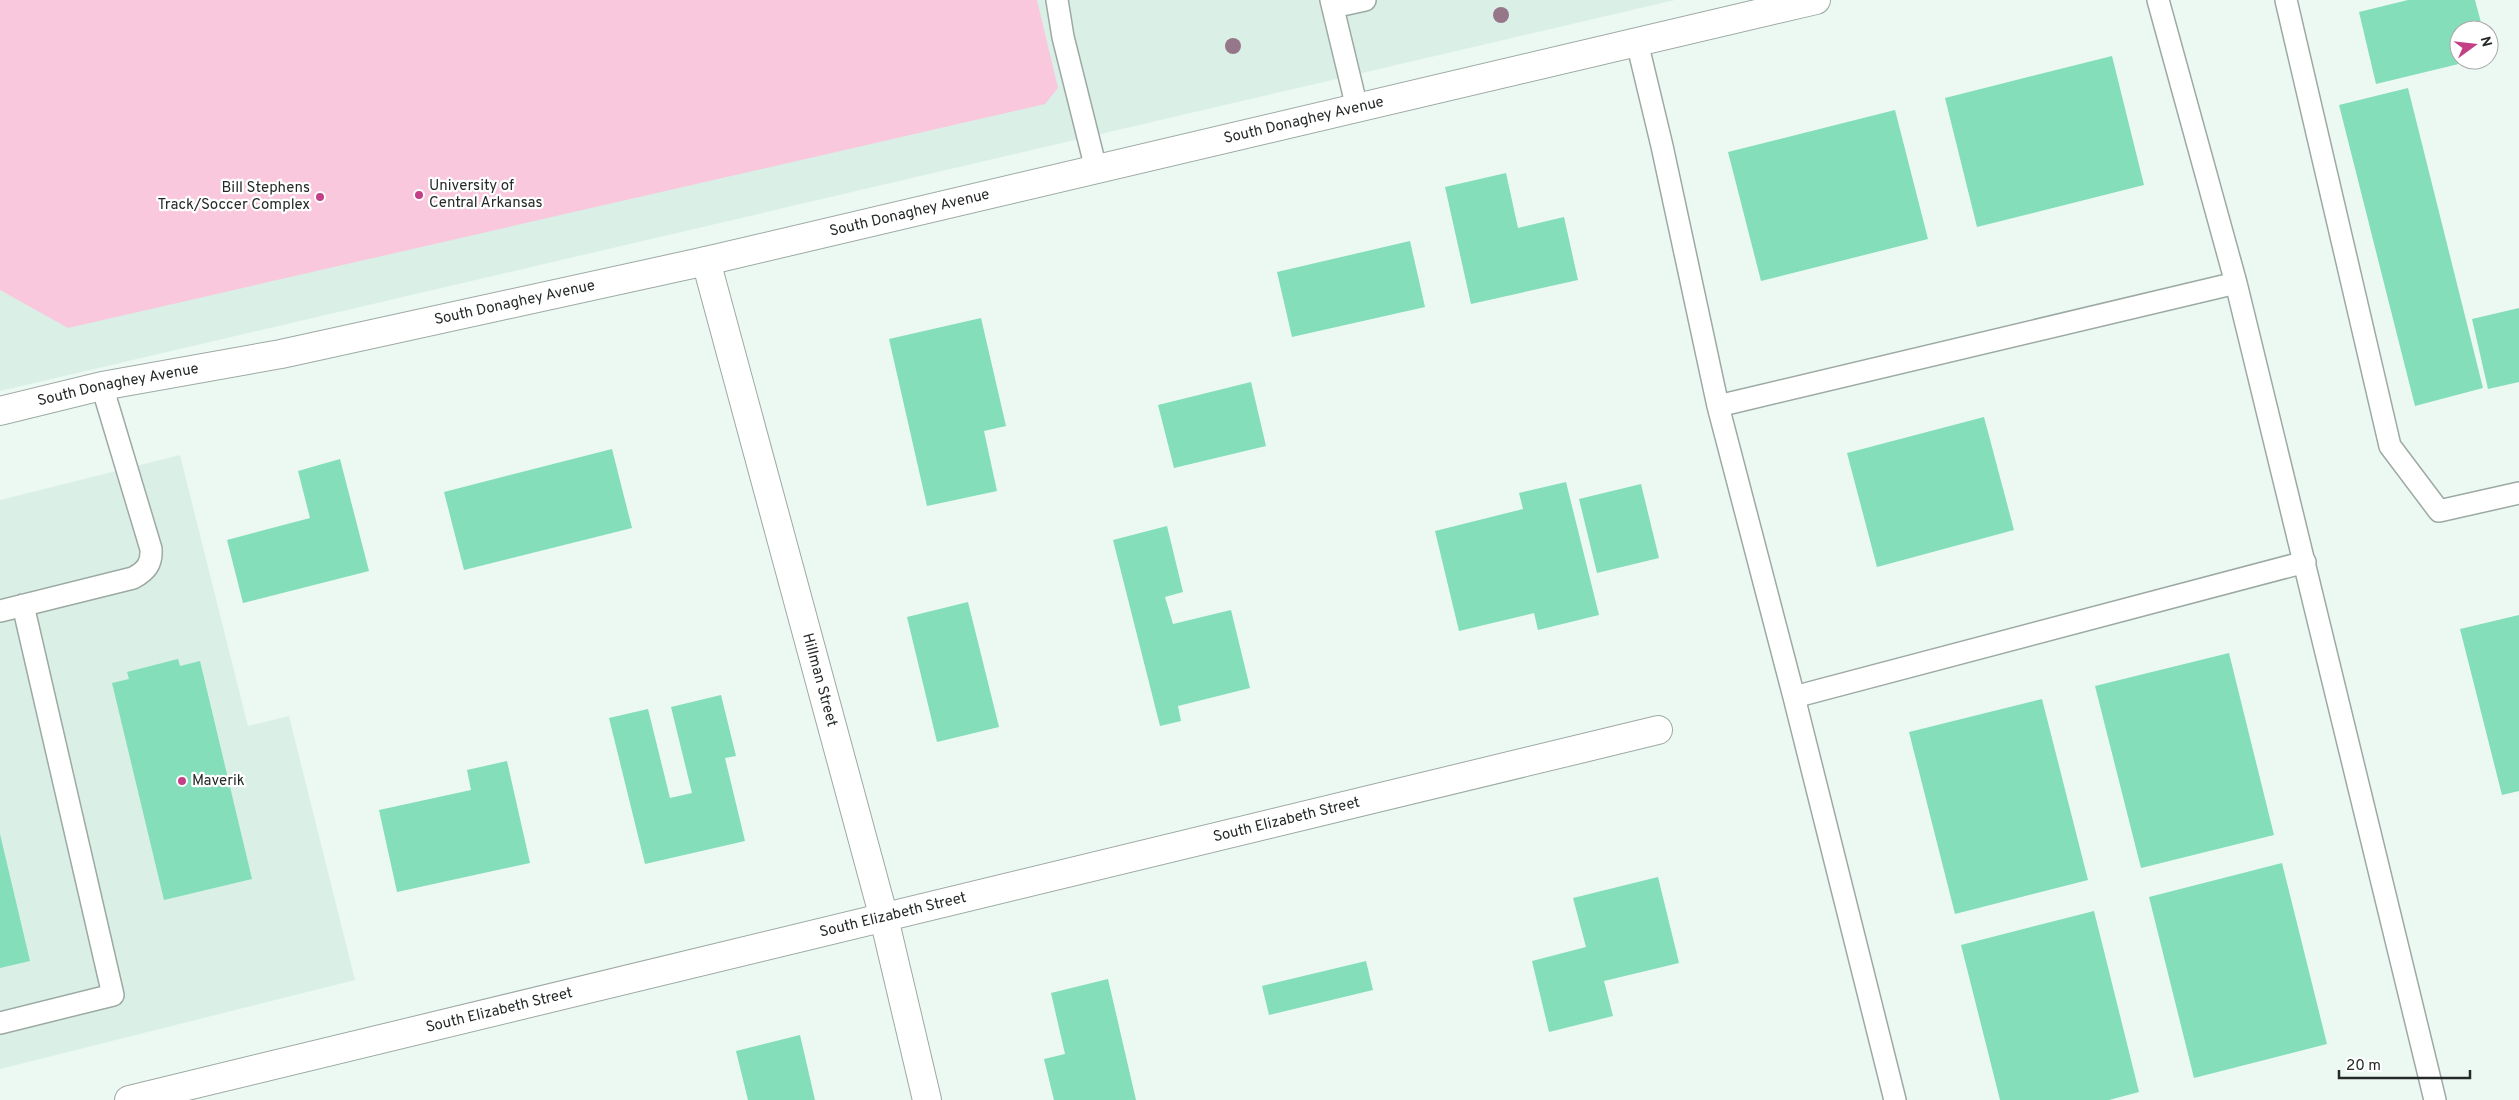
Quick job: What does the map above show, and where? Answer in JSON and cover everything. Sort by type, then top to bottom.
[{"type":"street","name":"South Donaghey Avenue","points":[[0,411],[102,386],[281,354],[706,261],[1816,0]]},
{"type":"street","name":"Hillman Street","points":[[706,261],[884,918],[927,1100]]},
{"type":"street","name":"South Elizabeth Street","points":[[129,1100],[1658,730]]},
{"type":"lane","points":[[1057,0],[1063,37],[1096,169]]},
{"type":"lane","points":[[1357,108],[1332,4],[1365,0]]},
{"type":"lane","points":[[2158,0],[2236,283],[2435,1100]]},
{"type":"lane","points":[[2286,0],[2390,446],[2439,511],[2519,493]]},
{"type":"lane","points":[[1637,42],[1662,146],[1718,406],[1794,697],[1895,1100]]},
{"type":"lane","points":[[1718,406],[2236,283]]},
{"type":"lane","points":[[0,611],[133,578],[144,571],[151,562],[151,549],[102,386]]},
{"type":"lane","points":[[1794,697],[2305,562]]},
{"type":"lane","points":[[0,1023],[113,995],[23,605]]},
{"type":"shaded area","name":"Bill Stephens Track/Soccer Complex","points":[[0,0],[1675,0],[0,391]]},
{"type":"shaded area","name":"Bill Stephens Track/Soccer Complex","points":[[0,0],[1037,0],[1058,88],[1045,104],[68,328],[0,290]]},
{"type":"shaded area","points":[[180,455],[248,726],[289,716],[355,980],[0,1069],[0,500]]},
{"type":"building","points":[[2408,0],[2475,0],[2480,20],[2449,20],[2449,66],[2376,84],[2359,12]]},
{"type":"building","points":[[2112,56],[2144,185],[1977,227],[1945,98]]},
{"type":"building","points":[[2408,88],[2483,388],[2415,406],[2339,105]]},
{"type":"building","points":[[1895,110],[1928,239],[1761,281],[1728,152]]},
{"type":"building","points":[[1506,173],[1518,228],[1564,217],[1578,280],[1471,304],[1445,187]]},
{"type":"building","points":[[1410,241],[1425,307],[1292,337],[1277,272]]},
{"type":"building","points":[[2519,308],[2519,382],[2488,389],[2472,319]]},
{"type":"building","points":[[981,318],[1006,426],[984,431],[997,491],[927,506],[889,339]]},
{"type":"building","points":[[1251,382],[1266,446],[1174,468],[1158,405]]},
{"type":"building","points":[[1984,417],[2014,530],[1877,567],[1847,453]]},
{"type":"building","points":[[612,449],[632,528],[464,570],[444,492]]},
{"type":"building","points":[[340,459],[369,571],[243,603],[227,540],[310,518],[298,471]]},
{"type":"building","points":[[1566,482],[1599,615],[1538,630],[1534,613],[1459,631],[1435,531],[1523,509],[1519,493]]},
{"type":"building","points":[[1641,484],[1659,558],[1597,573],[1579,499]]},
{"type":"building","points":[[1167,526],[1183,592],[1165,597],[1173,624],[1231,610],[1250,688],[1178,706],[1181,721],[1160,726],[1113,540]]},
{"type":"building","points":[[968,602],[999,727],[937,742],[907,617]]},
{"type":"building","points":[[2519,615],[2519,791],[2502,795],[2460,629]]},
{"type":"building","points":[[2229,653],[2274,835],[2141,868],[2095,686]]},
{"type":"building","name":"Maverik","points":[[178,659],[180,666],[200,661],[252,879],[164,900],[112,683],[129,679],[127,672]]},
{"type":"building","points":[[721,695],[736,756],[725,758],[745,841],[645,864],[609,718],[648,709],[670,798],[692,793],[671,707]]},
{"type":"building","points":[[2042,699],[2088,880],[1955,914],[1909,732]]},
{"type":"building","points":[[507,761],[530,863],[397,892],[379,810],[471,790],[467,770]]},
{"type":"building","points":[[0,834],[30,961],[0,968]]},
{"type":"building","points":[[2282,863],[2327,1044],[2194,1078],[2149,897]]},
{"type":"building","points":[[1658,877],[1679,963],[1604,981],[1613,1016],[1549,1032],[1532,961],[1586,947],[1573,898]]},
{"type":"building","points":[[2094,911],[2139,1092],[2109,1100],[2000,1100],[1961,945]]},
{"type":"building","points":[[1366,961],[1373,990],[1269,1015],[1262,986]]},
{"type":"building","points":[[1108,979],[1136,1100],[1054,1100],[1044,1059],[1065,1054],[1051,993]]},
{"type":"building","points":[[800,1035],[815,1100],[748,1100],[736,1051]]},
{"type":"place","name":"University of Central Arkansas","points":[[419,195]]},
{"type":"place","name":"Bill Stephens Track/Soccer Complex","points":[[320,197]]},
{"type":"place","name":"Maverik","points":[[182,781]]}]
